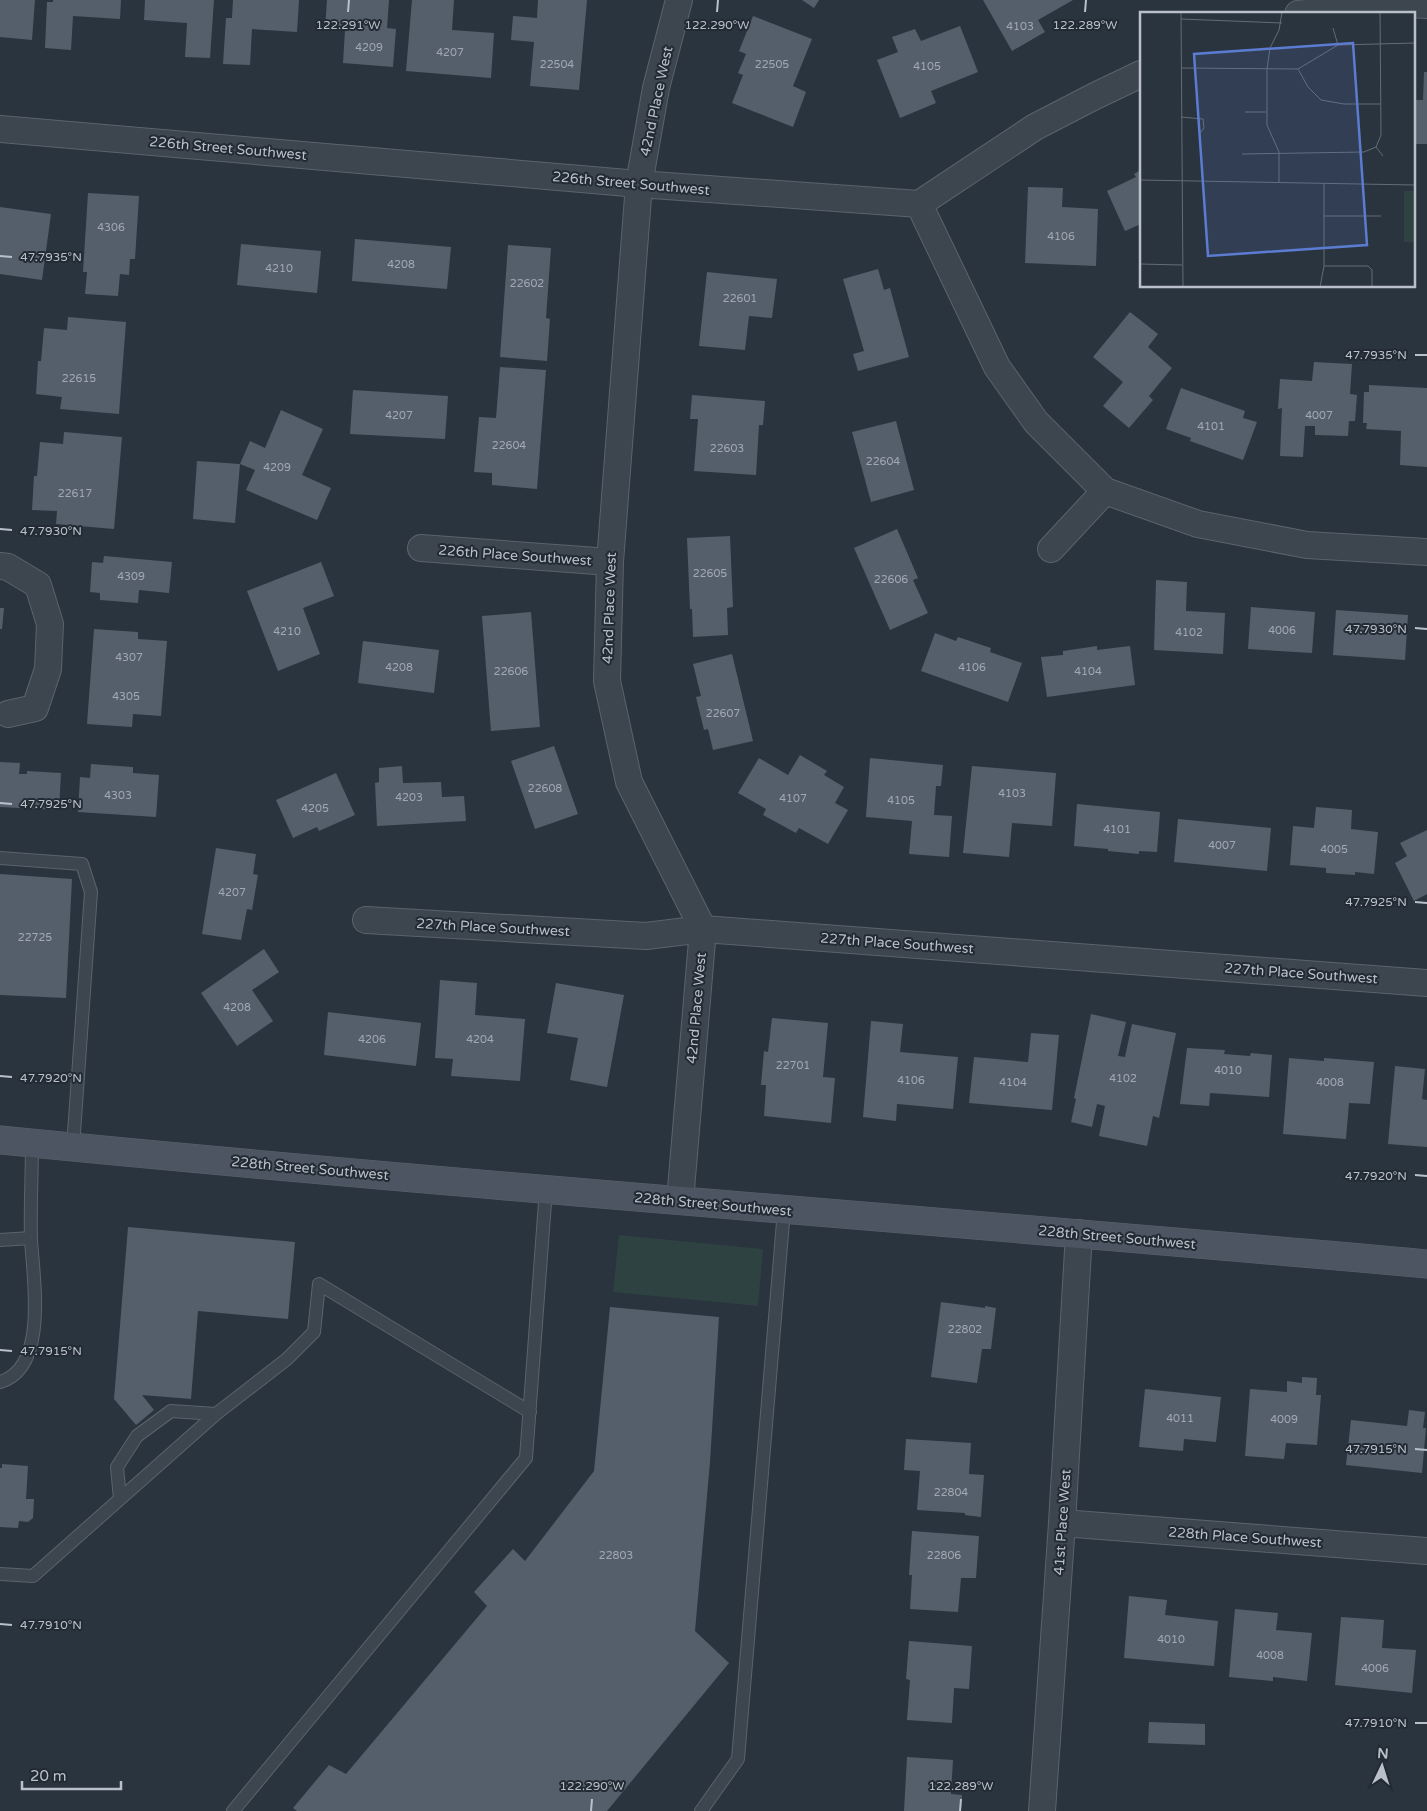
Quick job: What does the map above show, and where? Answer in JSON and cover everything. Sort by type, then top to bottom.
[{"type":"main road","name":"228th Street Southwest","points":[[0,1140],[680,1201],[1079,1233],[1427,1264]]},
{"type":"street","name":"42nd Place West","points":[[679,0],[656,88],[640,184],[610,562],[607,681],[629,782],[703,929],[680,1201]]},
{"type":"street","points":[[1315,12],[1392,3],[1427,5]]},
{"type":"street","points":[[1140,74],[1035,127],[919,204],[997,367],[1036,422],[1105,490],[1198,524],[1216,528],[1307,545],[1427,552]]},
{"type":"street","name":"226th Street Southwest","points":[[0,129],[640,184],[919,204]]},
{"type":"street","points":[[1051,549],[1105,490]]},
{"type":"street","name":"226th Place Southwest","points":[[421,548],[610,562]]},
{"type":"street","points":[[0,566],[8,567],[38,585],[50,624],[48,670],[35,708],[8,714]]},
{"type":"street","name":"227th Place Southwest","points":[[366,920],[646,936],[703,929],[1427,983]]},
{"type":"street","name":"41st Place West","points":[[1042,1811],[1062,1523],[1079,1233]]},
{"type":"street","name":"228th Place Southwest","points":[[1062,1523],[1427,1551]]},
{"type":"lane","points":[[0,858],[82,864],[91,892],[73,1147]]},
{"type":"lane","points":[[0,1382],[20,1370],[34,1336],[35,1288],[31,1238],[32,1143]]},
{"type":"lane","points":[[233,1811],[526,1458],[546,1189]]},
{"type":"lane","points":[[701,1811],[738,1759],[784,1210]]},
{"type":"lane","points":[[0,1240],[31,1238]]},
{"type":"lane","points":[[0,1574],[32,1576],[216,1414],[287,1359],[314,1332],[319,1284],[530,1412]]},
{"type":"lane","points":[[120,1498],[117,1467],[137,1436],[171,1411],[216,1414]]},
{"type":"green space","points":[[619,1235],[763,1249],[758,1306],[613,1292]]},
{"type":"building","points":[[0,0],[35,0],[32,40],[0,37]]},
{"type":"building","points":[[53,0],[121,0],[120,19],[73,16],[71,50],[45,48],[47,2],[53,2]]},
{"type":"building","points":[[145,0],[214,0],[210,58],[185,57],[187,23],[144,20]]},
{"type":"building","points":[[233,0],[299,0],[297,32],[252,29],[250,65],[223,64],[226,18],[232,18]]},
{"type":"building","points":[[327,0],[389,0],[387,28],[396,29],[393,67],[343,63],[345,30],[325,28]]},
{"type":"building","points":[[412,0],[454,0],[452,30],[494,33],[491,78],[406,71]]},
{"type":"building","points":[[538,0],[587,0],[579,90],[530,86],[534,42],[511,40],[513,16],[537,18]]},
{"type":"building","points":[[802,0],[819,0],[814,8]]},
{"type":"building","points":[[983,0],[1073,0],[1038,20],[1045,32],[1012,51]]},
{"type":"building","points":[[753,16],[812,39],[793,86],[806,92],[793,127],[732,103],[743,75],[738,73],[746,54],[739,51]]},
{"type":"building","points":[[960,26],[978,72],[931,91],[936,103],[900,118],[877,60],[898,52],[892,37],[915,29],[921,41]]},
{"type":"building","points":[[1424,72],[1427,72],[1427,144],[1414,144],[1414,100],[1423,100]]},
{"type":"building","points":[[1140,171],[1140,224],[1125,231],[1107,191],[1136,177],[1134,174]]},
{"type":"building","points":[[1028,187],[1063,188],[1062,207],[1098,209],[1096,266],[1025,263]]},
{"type":"building","points":[[88,193],[139,196],[135,259],[130,259],[129,275],[120,274],[118,296],[85,294],[87,272],[83,272]]},
{"type":"building","points":[[0,207],[51,214],[42,280],[0,274]]},
{"type":"building","points":[[355,239],[451,247],[447,289],[352,281]]},
{"type":"building","points":[[241,244],[321,251],[317,293],[237,285]]},
{"type":"building","points":[[508,245],[551,248],[546,318],[550,319],[547,361],[500,357]]},
{"type":"building","points":[[878,269],[884,290],[890,288],[909,357],[858,371],[853,354],[864,351],[843,279]]},
{"type":"building","points":[[707,272],[777,279],[772,318],[749,316],[745,350],[699,346]]},
{"type":"building","points":[[1130,312],[1158,334],[1148,347],[1172,368],[1149,396],[1153,400],[1129,428],[1103,406],[1123,382],[1093,357]]},
{"type":"building","points":[[68,317],[126,322],[119,414],[60,409],[62,397],[36,394],[38,361],[41,361],[44,328],[67,330]]},
{"type":"building","points":[[1314,362],[1352,364],[1350,394],[1357,395],[1355,421],[1349,421],[1348,436],[1315,435],[1315,426],[1305,426],[1303,457],[1280,456],[1282,408],[1278,409],[1280,379],[1312,381]]},
{"type":"building","points":[[500,367],[546,370],[537,489],[492,485],[492,473],[474,472],[479,417],[496,418]]},
{"type":"building","points":[[1369,385],[1427,388],[1427,467],[1400,465],[1401,431],[1366,429],[1367,423],[1363,423],[1364,392],[1369,392]]},
{"type":"building","points":[[1181,388],[1245,411],[1243,418],[1257,422],[1243,460],[1190,441],[1191,438],[1166,429]]},
{"type":"building","points":[[353,390],[448,396],[445,439],[350,434]]},
{"type":"building","points":[[692,395],[765,401],[763,425],[759,425],[756,475],[694,471],[698,419],[690,419]]},
{"type":"building","points":[[281,410],[323,429],[302,475],[331,488],[317,520],[246,490],[255,470],[240,464],[250,441],[265,448]]},
{"type":"building","points":[[896,421],[914,490],[871,502],[852,432]]},
{"type":"building","points":[[64,432],[122,437],[114,529],[56,524],[57,511],[32,510],[34,476],[37,476],[40,442],[63,444]]},
{"type":"building","points":[[197,461],[240,464],[235,523],[193,519]]},
{"type":"building","points":[[897,529],[918,578],[913,580],[928,613],[890,630],[854,548]]},
{"type":"building","points":[[730,536],[733,607],[727,608],[728,635],[693,637],[687,538]]},
{"type":"building","points":[[104,556],[172,562],[169,593],[139,590],[138,603],[100,600],[100,593],[90,592],[92,562],[103,563]]},
{"type":"building","points":[[321,562],[334,596],[303,608],[320,654],[278,671],[247,591]]},
{"type":"building","points":[[1156,580],[1187,582],[1186,611],[1225,613],[1223,654],[1154,650]]},
{"type":"building","points":[[1251,607],[1315,612],[1312,653],[1248,649]]},
{"type":"building","points":[[0,608],[4,608],[2,629],[0,629]]},
{"type":"building","points":[[1336,610],[1408,615],[1405,660],[1333,655]]},
{"type":"building","points":[[531,612],[540,727],[491,731],[482,616]]},
{"type":"building","points":[[94,629],[138,632],[138,639],[167,641],[161,716],[133,714],[132,727],[87,724]]},
{"type":"building","points":[[935,633],[956,641],[958,637],[991,648],[990,652],[1022,663],[1008,702],[921,671]]},
{"type":"building","points":[[363,641],[439,650],[434,693],[358,683]]},
{"type":"building","points":[[1097,646],[1097,650],[1130,646],[1135,685],[1047,697],[1041,657],[1063,655],[1063,651]]},
{"type":"building","points":[[732,654],[753,741],[713,750],[708,729],[704,730],[696,697],[701,696],[693,664]]},
{"type":"building","points":[[554,746],[578,814],[535,829],[511,761]]},
{"type":"building","points":[[800,755],[827,771],[824,775],[844,787],[835,803],[848,810],[828,844],[799,828],[796,833],[763,815],[766,809],[738,793],[759,758],[788,775]]},
{"type":"building","points":[[870,758],[943,765],[941,786],[936,786],[934,815],[952,816],[949,857],[909,854],[912,821],[866,817]]},
{"type":"building","points":[[0,762],[20,763],[19,774],[27,774],[27,771],[61,773],[59,810],[0,807]]},
{"type":"building","points":[[91,764],[133,767],[133,773],[159,775],[156,817],[78,812],[80,777],[90,778]]},
{"type":"building","points":[[402,766],[403,783],[441,782],[442,797],[464,796],[466,821],[377,826],[375,783],[379,782],[379,768]]},
{"type":"building","points":[[972,766],[1056,773],[1052,826],[1012,823],[1009,857],[963,853]]},
{"type":"building","points":[[336,773],[355,815],[319,831],[317,827],[293,838],[276,800]]},
{"type":"building","points":[[1077,804],[1160,812],[1157,852],[1139,851],[1139,854],[1074,846]]},
{"type":"building","points":[[1316,807],[1352,810],[1351,829],[1378,832],[1374,874],[1355,872],[1355,875],[1326,873],[1326,868],[1290,865],[1293,826],[1314,828]]},
{"type":"building","points":[[1178,819],[1271,828],[1267,871],[1174,862]]},
{"type":"building","points":[[1427,830],[1427,894],[1414,901],[1395,863],[1407,856],[1400,843]]},
{"type":"building","points":[[216,848],[256,854],[253,874],[258,875],[252,910],[247,909],[241,940],[202,934]]},
{"type":"building","points":[[0,874],[72,879],[66,998],[0,995]]},
{"type":"building","points":[[264,949],[279,972],[252,990],[273,1021],[237,1046],[201,993]]},
{"type":"building","points":[[440,980],[477,983],[475,1015],[525,1019],[520,1081],[451,1076],[453,1059],[435,1058]]},
{"type":"building","points":[[556,983],[624,995],[607,1087],[570,1080],[578,1038],[547,1033]]},
{"type":"building","points":[[328,1012],[421,1023],[416,1066],[324,1055]]},
{"type":"building","points":[[1091,1014],[1126,1022],[1118,1056],[1125,1057],[1132,1024],[1176,1033],[1159,1118],[1153,1116],[1147,1146],[1099,1136],[1105,1106],[1097,1104],[1092,1127],[1071,1122]]},
{"type":"building","points":[[772,1018],[828,1023],[823,1077],[835,1078],[831,1123],[764,1116],[766,1085],[761,1085],[764,1051],[768,1052]]},
{"type":"building","points":[[871,1021],[903,1024],[900,1052],[958,1057],[953,1109],[897,1104],[896,1121],[863,1117]]},
{"type":"building","points":[[1031,1033],[1059,1035],[1052,1110],[969,1103],[974,1057],[1028,1062]]},
{"type":"building","points":[[1187,1048],[1225,1050],[1224,1054],[1250,1056],[1251,1053],[1272,1055],[1269,1097],[1210,1093],[1209,1106],[1180,1104]]},
{"type":"building","points":[[1289,1058],[1324,1061],[1324,1058],[1374,1062],[1370,1104],[1349,1103],[1346,1139],[1283,1134]]},
{"type":"building","points":[[1395,1066],[1425,1069],[1422,1099],[1427,1100],[1427,1147],[1388,1144]]},
{"type":"building","points":[[128,1227],[295,1242],[288,1319],[198,1311],[191,1399],[142,1395],[154,1410],[136,1425],[114,1399]]},
{"type":"building","points":[[941,1302],[996,1308],[991,1349],[982,1349],[977,1383],[931,1377]]},
{"type":"building","points":[[610,1307],[719,1317],[710,1462],[695,1631],[729,1663],[607,1811],[297,1811],[293,1808],[329,1765],[346,1774],[487,1606],[474,1592],[513,1549],[525,1561],[594,1471]]},
{"type":"building","points":[[1302,1377],[1317,1378],[1316,1395],[1321,1395],[1317,1445],[1286,1443],[1284,1459],[1245,1456],[1250,1389],[1287,1392],[1287,1381],[1302,1383]]},
{"type":"building","points":[[1145,1389],[1221,1397],[1216,1442],[1184,1439],[1183,1451],[1139,1447]]},
{"type":"building","points":[[1409,1410],[1425,1412],[1423,1428],[1426,1428],[1422,1473],[1346,1465],[1351,1420],[1407,1426]]},
{"type":"building","points":[[906,1439],[971,1443],[969,1474],[984,1475],[981,1517],[965,1515],[965,1513],[917,1510],[920,1471],[904,1470]]},
{"type":"building","points":[[2,1464],[28,1466],[26,1499],[34,1499],[33,1518],[28,1522],[19,1521],[18,1528],[0,1527],[0,1468],[2,1468]]},
{"type":"building","points":[[912,1531],[979,1536],[976,1578],[961,1578],[958,1612],[910,1609],[912,1575],[909,1575]]},
{"type":"building","points":[[1129,1596],[1167,1600],[1165,1615],[1218,1621],[1214,1666],[1124,1658]]},
{"type":"building","points":[[1235,1609],[1278,1613],[1276,1630],[1312,1633],[1307,1681],[1273,1677],[1273,1681],[1229,1677]]},
{"type":"building","points":[[1341,1617],[1384,1620],[1382,1648],[1416,1650],[1412,1693],[1335,1685]]},
{"type":"building","points":[[909,1641],[972,1646],[969,1689],[954,1688],[952,1723],[907,1720],[910,1680],[906,1679]]},
{"type":"building","points":[[1149,1722],[1205,1724],[1205,1745],[1148,1743]]},
{"type":"building","points":[[907,1757],[953,1760],[951,1794],[962,1795],[961,1811],[904,1811]]}]
